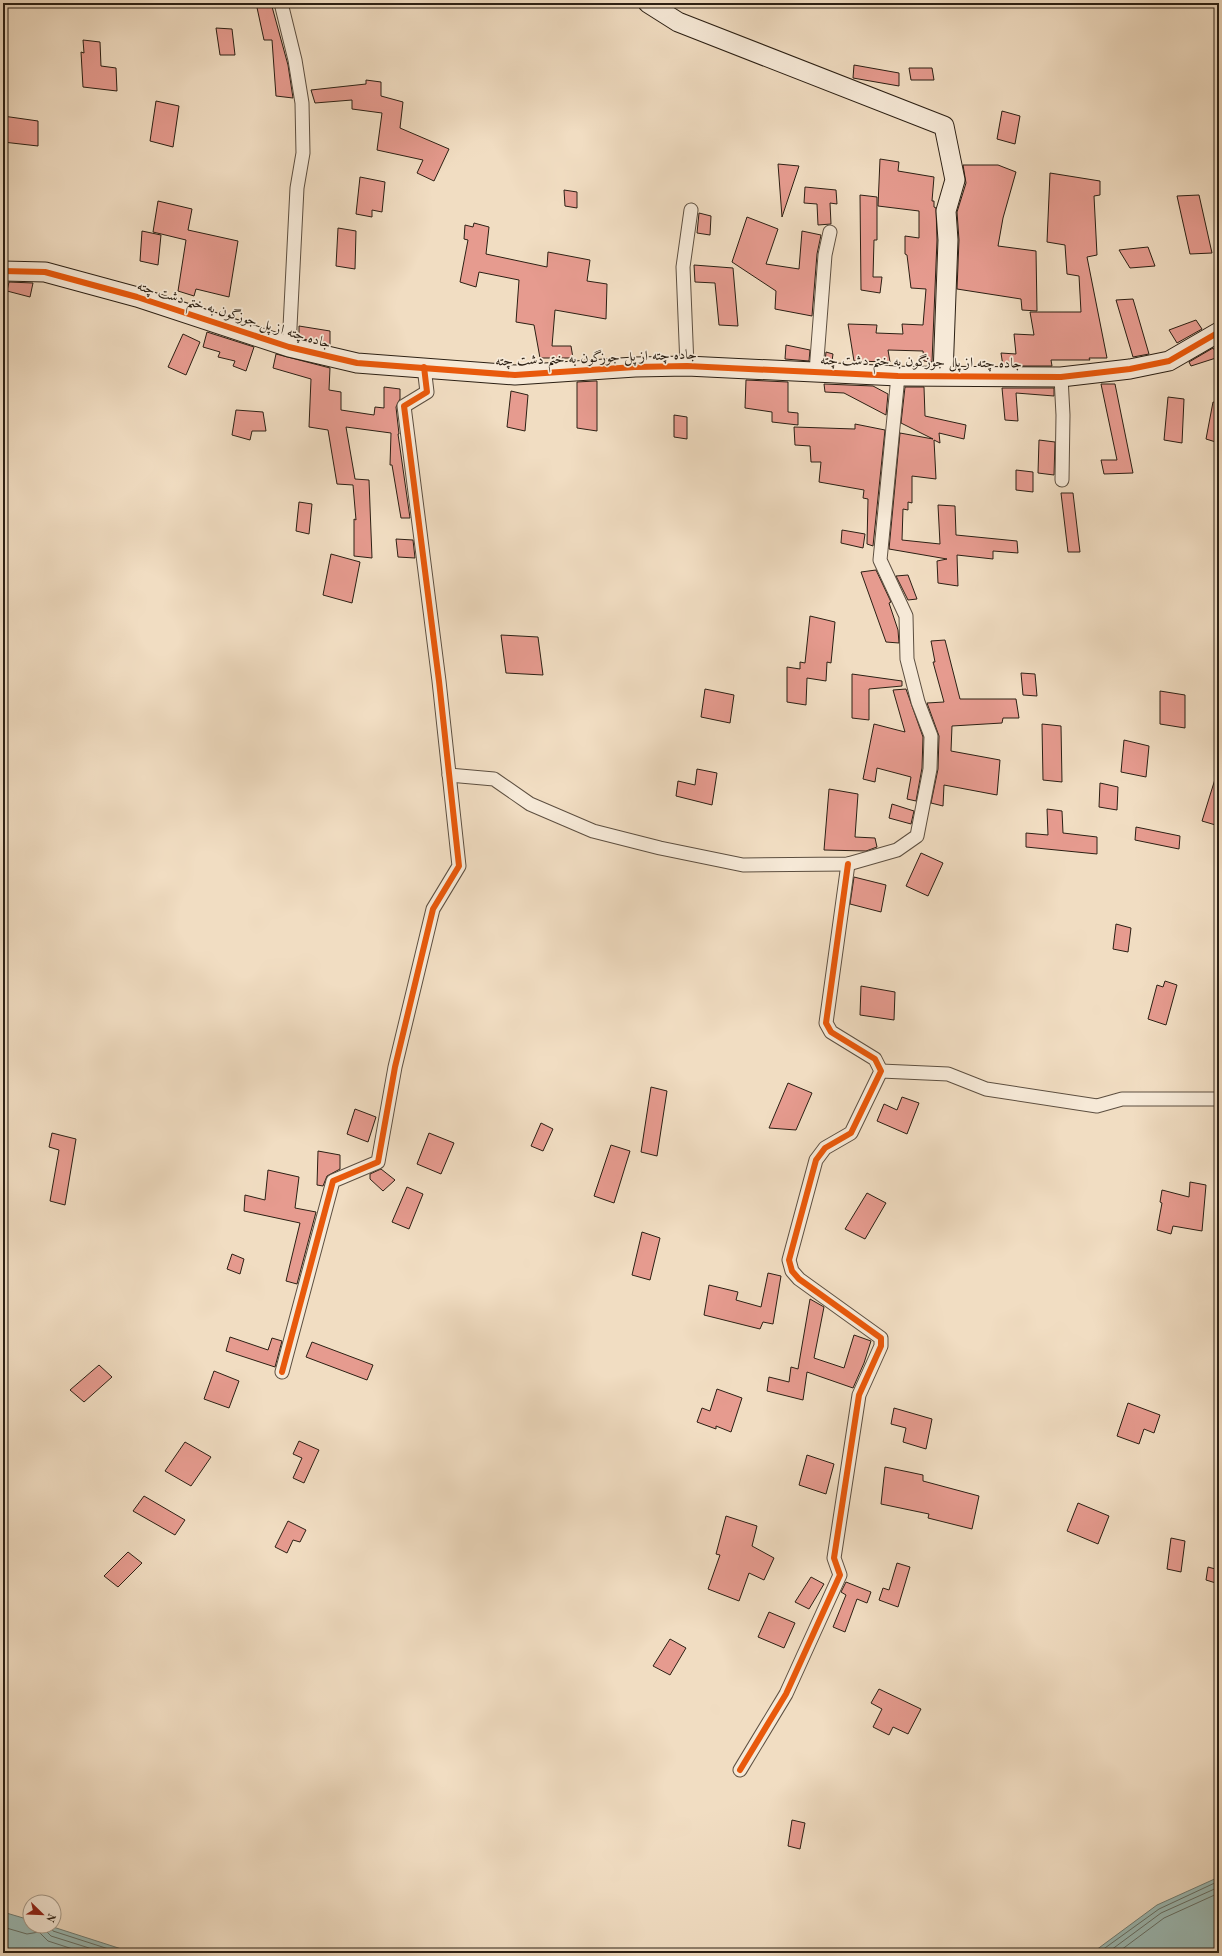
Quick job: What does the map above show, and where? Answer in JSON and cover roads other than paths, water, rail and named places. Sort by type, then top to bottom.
[{"type":"street","points":[[281,3],[295,60],[302,103],[303,154],[297,188],[289,347]]},
{"type":"street","points":[[648,3],[678,22],[944,126],[954,180],[946,211],[948,240],[943,375]]},
{"type":"street","points":[[687,366],[683,267],[691,210]]},
{"type":"street","points":[[816,372],[825,255],[830,232]]},
{"type":"street","name":"جاده چته از پل جوزگون به ختم دشت چته","points":[[3,270],[45,272],[137,297],[289,347],[357,363],[515,375],[635,367],[687,366],[898,376],[943,375],[1061,377],[1130,369],[1169,361],[1218,335]]},
{"type":"street","points":[[282,1372],[333,1181],[378,1162],[395,1067],[433,909],[459,866],[439,681],[404,406],[427,392],[424,367]]},
{"type":"street","points":[[449,775],[494,778],[530,804],[593,830],[660,848],[743,865],[848,864],[897,850],[918,836],[930,769],[930,736],[918,702],[907,659],[906,616],[880,560],[898,376]]},
{"type":"street","points":[[1061,377],[1063,414],[1062,480]]},
{"type":"street","points":[[848,864],[826,1023],[831,1032],[875,1059],[881,1071]]},
{"type":"street","points":[[881,1071],[948,1074],[986,1089],[1097,1106],[1122,1099],[1219,1099]]},
{"type":"street","points":[[740,1770],[786,1694],[840,1575],[834,1558],[859,1395],[881,1346],[881,1338],[799,1279],[792,1271],[789,1260],[816,1160],[825,1148],[851,1132],[881,1071]]},
{"type":"water","points":[[1219,1877],[1219,1953],[1092,1953],[1157,1905]]},
{"type":"water","points":[[3,1912],[22,1918],[22,1934],[62,1934],[62,1930],[134,1953],[3,1953]]}]
